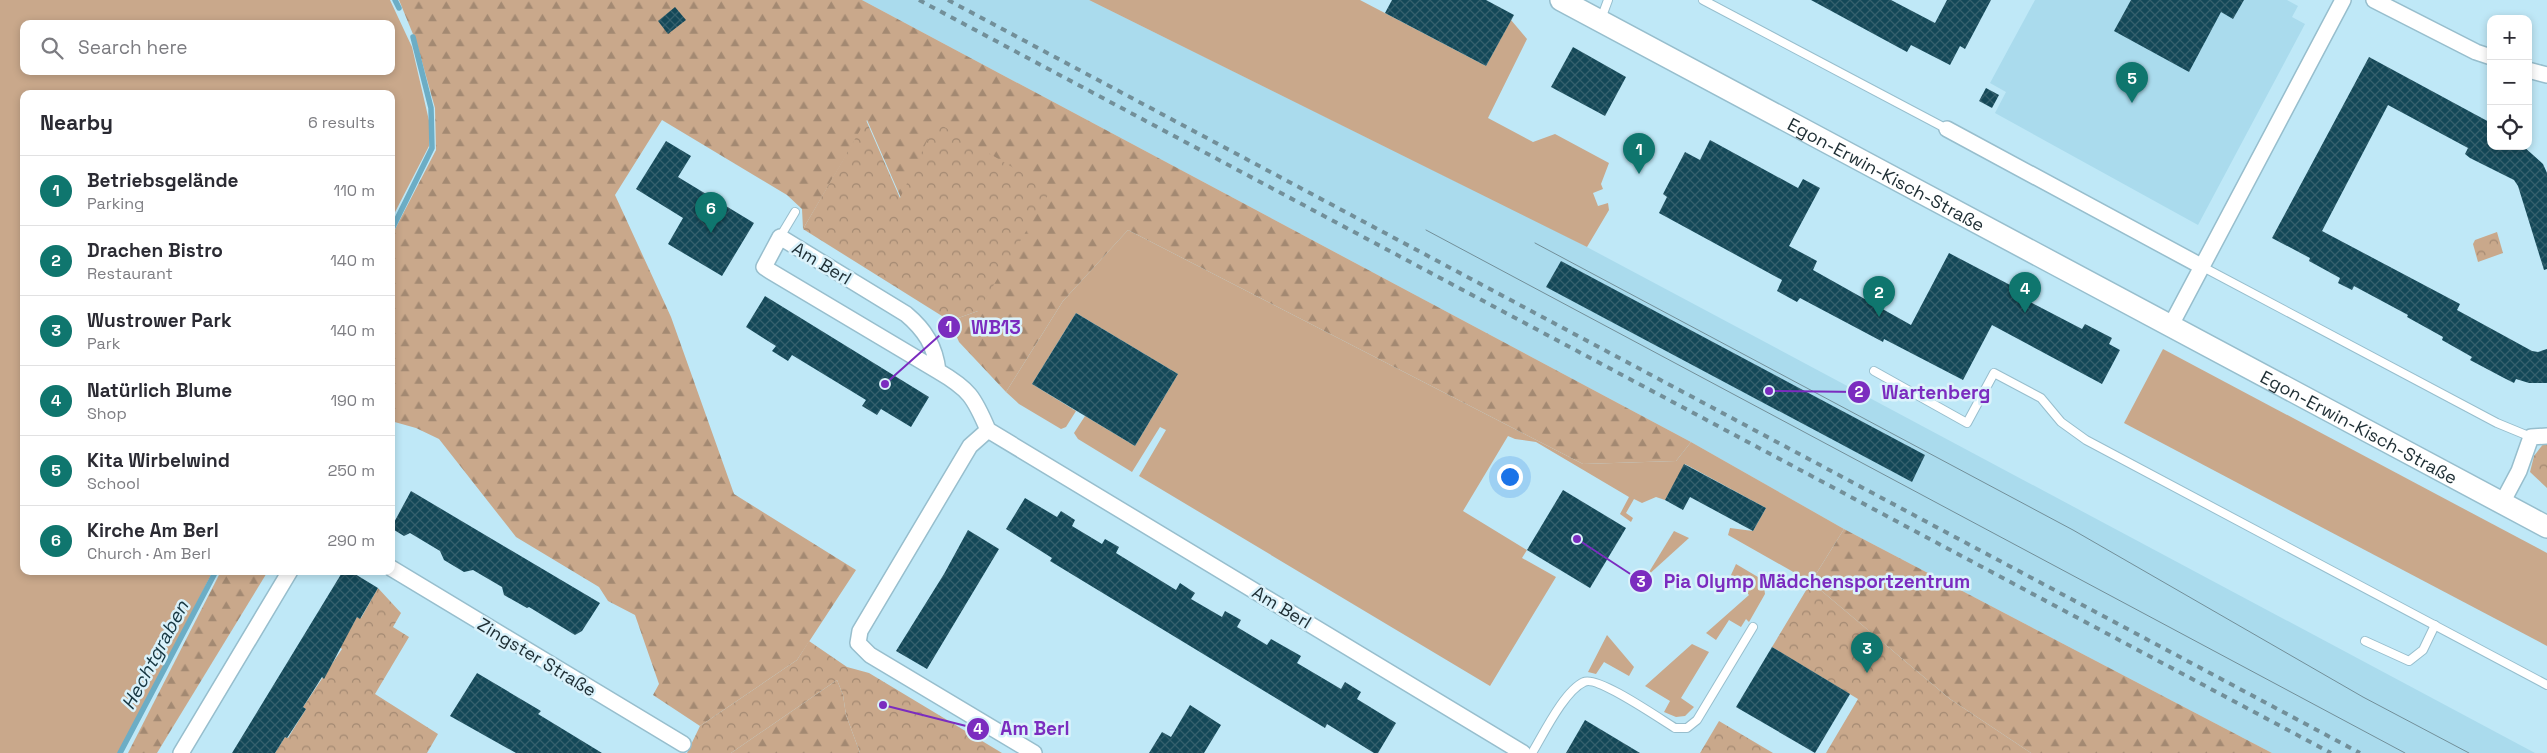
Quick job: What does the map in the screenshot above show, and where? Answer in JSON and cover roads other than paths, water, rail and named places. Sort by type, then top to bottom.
[{"type":"street","name":"Egon-Erwin-Kisch-Straße","points":[[1561,0],[2547,527]]},
{"type":"street","points":[[2171,325],[2343,0]]},
{"type":"street","points":[[2374,0],[2476,52],[2487,56]]},
{"type":"street","points":[[2532,71],[2547,75]]},
{"type":"street","points":[[1947,129],[2201,266]]},
{"type":"street","name":"Am Berl","points":[[938,371],[932,343],[921,326],[906,314],[780,237],[764,267],[938,371],[962,385],[971,396],[988,430],[1523,753]]},
{"type":"street","points":[[988,430],[970,446],[860,631],[858,643],[870,655],[1034,753]]},
{"type":"street","points":[[2502,503],[2519,471],[2530,437],[2547,436]]},
{"type":"street","name":"Zingster Straße","points":[[395,570],[683,744]]},
{"type":"street","points":[[180,753],[288,575]]},
{"type":"lane","points":[[1600,22],[1608,0]]},
{"type":"lane","points":[[1703,0],[1947,129]]},
{"type":"lane","points":[[780,237],[795,212]]},
{"type":"lane","points":[[2201,266],[2497,424],[2530,437]]},
{"type":"lane","points":[[1874,371],[1967,423],[1994,372],[2041,398],[2061,422],[2086,440],[2547,685]]},
{"type":"lane","points":[[2365,641],[2409,661],[2424,650],[2435,625]]},
{"type":"lane","points":[[1532,753],[1570,693],[1584,681],[1597,682],[1675,728],[1687,728],[1697,720],[1753,627]]},
{"type":"waterway","name":"Hechtgraben","points":[[395,0],[399,8]]},
{"type":"waterway","name":"Hechtgraben","points":[[395,223],[432,148],[431,108],[413,37]]},
{"type":"waterway","name":"Hechtgraben","points":[[120,753],[214,575]]},
{"type":"tram line","points":[[1426,230],[2405,753]]},
{"type":"tram line","points":[[1535,243],[2073,530],[2363,697],[2469,753]]},
{"type":"railway","points":[[919,0],[2331,753]]},
{"type":"railway","points":[[948,0],[2360,753]]},
{"type":"place","name":"Kita Wirbelwind","points":[[2132,103]]},
{"type":"place","name":"Betriebsgelände","points":[[1639,174]]},
{"type":"place","name":"Kirche Am Berl","points":[[711,233]]},
{"type":"place","name":"Natürlich Blume","points":[[2025,313]]},
{"type":"place","name":"Drachen Bistro","points":[[1879,317]]},
{"type":"place","name":"WB13","points":[[885,384]]},
{"type":"place","name":"Wartenberg","points":[[1769,391]]},
{"type":"place","name":"Pia Olymp Mädchensportzentrum","points":[[1577,539]]},
{"type":"place","name":"Wustrower Park","points":[[1867,673]]},
{"type":"place","name":"Am Berl","points":[[883,705]]}]
